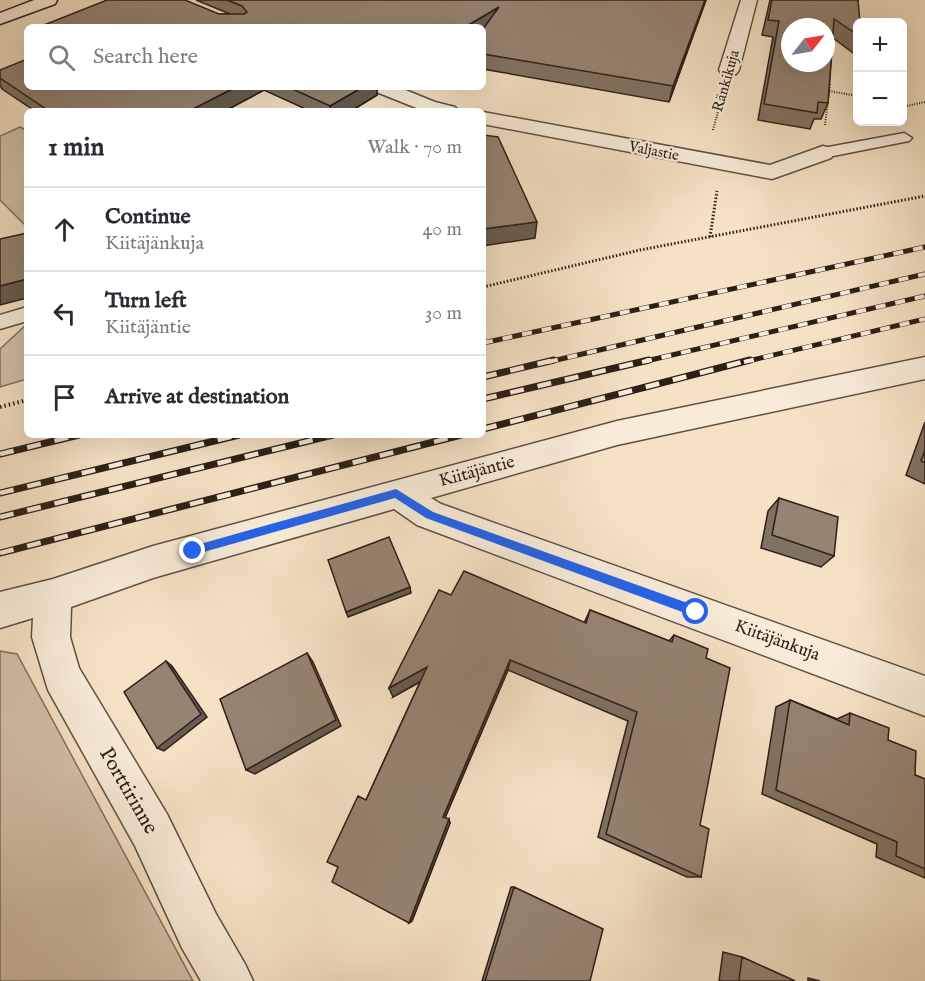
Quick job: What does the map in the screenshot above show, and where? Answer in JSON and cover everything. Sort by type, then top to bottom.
[{"type":"street","points":[[0,19],[49,0]]},
{"type":"street","name":"Ränkikuja","points":[[729,70],[749,0]]},
{"type":"street","points":[[388,90],[436,108]]},
{"type":"street","name":"Valjastie","points":[[486,119],[772,172],[831,151]]},
{"type":"street","name":"Kiitäjäntie","points":[[0,610],[53,596],[153,562],[396,493],[617,434],[925,368]]},
{"type":"street","name":"Kiitäjänkuja","points":[[396,493],[429,515],[925,696]]},
{"type":"street","name":"Porttirinne","points":[[53,596],[51,637],[62,676],[151,830],[200,931],[228,981]]},
{"type":"lane","points":[[831,151],[904,138]]},
{"type":"lane","points":[[0,322],[24,315]]},
{"type":"path","name":"Ränkikuja","points":[[710,237],[719,176],[707,149],[729,70]]},
{"type":"path","points":[[830,83],[824,132],[831,151]]},
{"type":"path","points":[[830,91],[853,95]]},
{"type":"path","points":[[907,106],[925,102]]},
{"type":"path","points":[[486,286],[640,250],[925,196]]},
{"type":"path","points":[[0,407],[24,401]]},
{"type":"shaded area","points":[[20,127],[24,129],[24,224],[0,200],[0,136]]},
{"type":"shaded area","points":[[24,327],[24,380],[0,387],[0,349]]},
{"type":"shaded area","points":[[0,651],[17,654],[193,981],[0,981]]},
{"type":"building","points":[[107,0],[185,0],[219,14],[244,14],[247,12],[242,6],[227,0],[705,0],[673,86],[486,55],[486,25],[499,7],[470,24],[47,24]]},
{"type":"building","points":[[772,0],[858,0],[860,18],[853,18],[853,32],[835,18],[781,18],[781,72],[830,72],[828,103],[818,102],[817,113],[764,104],[779,21],[768,20]]},
{"type":"building","points":[[24,60],[24,90],[230,90],[195,108],[45,108],[0,78],[0,70]]},
{"type":"building","points":[[295,90],[358,90],[330,106]]},
{"type":"building","points":[[486,135],[498,137],[537,222],[486,229]]},
{"type":"building","points":[[24,234],[24,280],[0,286],[0,239]]},
{"type":"building","points":[[925,450],[925,463],[921,461]]},
{"type":"building","points":[[779,498],[838,517],[834,556],[772,535]]},
{"type":"building","points":[[389,537],[410,587],[346,612],[328,560]]},
{"type":"building","points":[[464,571],[586,623],[590,610],[672,642],[674,635],[708,649],[706,658],[730,668],[700,825],[709,829],[701,877],[606,834],[637,712],[510,660],[443,817],[449,819],[409,923],[332,882],[338,867],[327,862],[358,796],[366,800],[427,667],[389,688],[439,590],[451,595]]},
{"type":"building","points":[[307,653],[336,720],[246,770],[220,699]]},
{"type":"building","points":[[166,661],[201,714],[157,748],[124,692]]},
{"type":"building","points":[[790,700],[849,725],[850,713],[889,728],[888,740],[916,751],[915,775],[925,779],[925,869],[896,856],[897,842],[776,790]]},
{"type":"building","points":[[514,887],[603,929],[590,981],[485,981]]},
{"type":"building","points":[[742,957],[795,981],[739,981]]},
{"type":"railway","points":[[486,342],[925,247]]},
{"type":"railway","points":[[548,362],[925,274]]},
{"type":"railway","points":[[642,362],[925,296]]},
{"type":"railway","points":[[744,362],[925,319]]},
{"type":"railway","points":[[486,376],[554,360]]},
{"type":"railway","points":[[486,398],[649,360]]},
{"type":"railway","points":[[486,428],[750,360]]},
{"type":"railway","points":[[0,454],[67,438]]},
{"type":"railway","points":[[0,493],[227,438]]},
{"type":"railway","points":[[0,517],[321,438]]},
{"type":"railway","points":[[0,553],[449,438]]},
{"type":"route","points":[[193,551],[396,493],[429,515],[696,612]]}]
